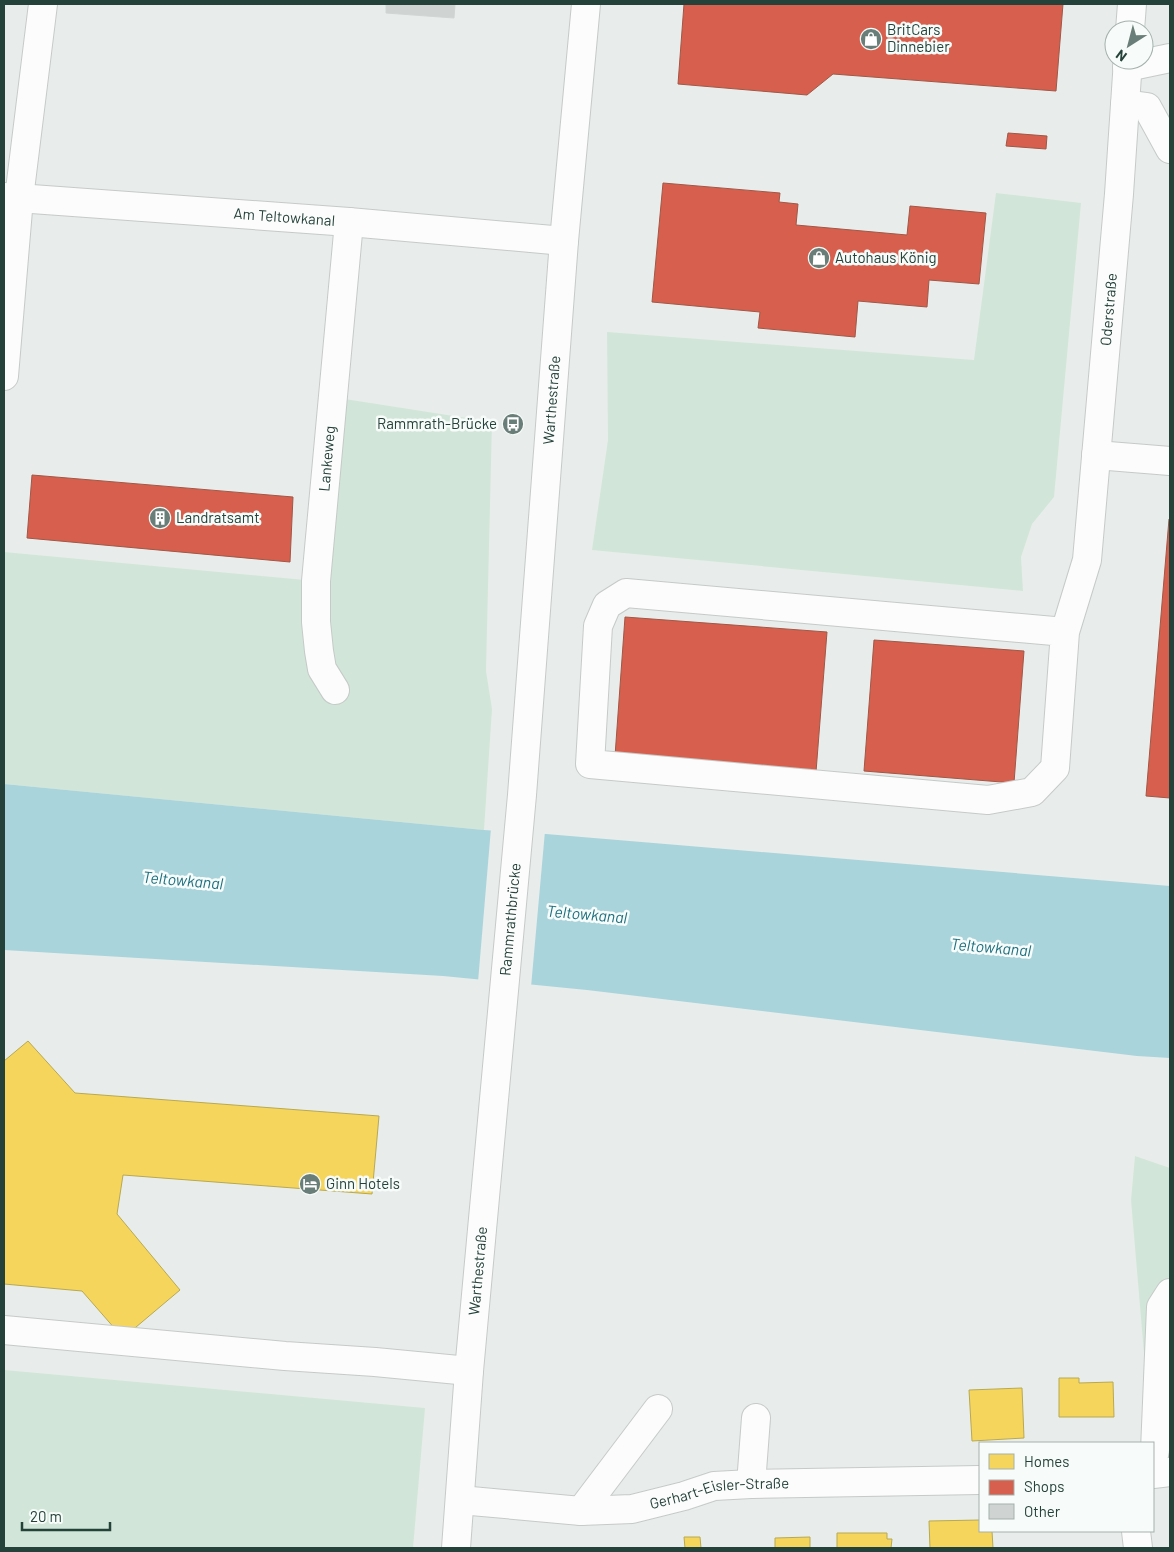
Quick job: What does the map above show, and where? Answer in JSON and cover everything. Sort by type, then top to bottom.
[{"type":"street","points":[[4,376],[11,198],[43,4]]},
{"type":"street","name":"Warthestraße","points":[[522,795],[564,241],[586,4]]},
{"type":"street","points":[[1131,20],[1132,4]]},
{"type":"street","points":[[1154,60],[1170,58]]},
{"type":"street","name":"Oderstraße","points":[[1065,632],[626,593],[607,605],[598,626],[590,764],[988,800],[1032,792],[1055,768],[1065,632],[1088,560],[1128,70]]},
{"type":"street","points":[[1125,104],[1147,107],[1170,148]]},
{"type":"street","name":"Am Teltowkanal","points":[[11,198],[349,222],[564,241]]},
{"type":"street","name":"Lankeweg","points":[[335,690],[322,669],[316,622],[316,581],[349,222]]},
{"type":"street","points":[[1096,455],[1170,461]]},
{"type":"street","name":"Rammrathbrücke","points":[[500,1044],[522,795]]},
{"type":"street","name":"Warthestraße","points":[[456,1548],[469,1371],[500,1044]]},
{"type":"street","points":[[1154,1455],[1161,1307],[1170,1293]]},
{"type":"street","points":[[4,1330],[469,1371]]},
{"type":"street","points":[[581,1511],[658,1409]]},
{"type":"street","points":[[751,1484],[756,1418]]},
{"type":"street","points":[[1154,1474],[1170,1472]]},
{"type":"street","name":"Gerhart-Eisler-Straße","points":[[460,1500],[581,1511],[632,1509],[684,1496],[714,1486],[979,1480]]},
{"type":"street","points":[[1136,1532],[1138,1548]]},
{"type":"green space","points":[[996,193],[1081,203],[1054,497],[1032,524],[1021,557],[1023,591],[592,550],[608,440],[607,332],[974,360]]},
{"type":"green space","points":[[332,397],[492,422],[486,671],[492,709],[484,830],[4,784],[4,552],[316,581]]},
{"type":"green space","points":[[1135,1156],[1170,1168],[1170,1449],[1149,1412],[1131,1200]]},
{"type":"green space","points":[[4,1370],[425,1408],[413,1548],[4,1548]]},
{"type":"water","name":"Teltowkanal","points":[[4,784],[484,830],[1170,886],[1170,1058],[1137,1056],[587,990],[443,976],[4,950]]},
{"type":"pier","points":[[491,828],[545,831],[531,987],[478,982]]},
{"type":"building: Homes","name":"Ginn Hotels","points":[[28,1041],[75,1093],[379,1116],[372,1194],[123,1175],[117,1214],[180,1290],[123,1338],[82,1291],[4,1284],[4,1061]]},
{"type":"building: Homes","points":[[1059,1378],[1079,1378],[1079,1383],[1113,1382],[1114,1417],[1059,1417]]},
{"type":"building: Homes","points":[[1022,1388],[1024,1438],[972,1441],[969,1390]]},
{"type":"building: Homes","points":[[979,1520],[979,1532],[992,1532],[993,1548],[930,1548],[929,1521]]},
{"type":"building: Homes","points":[[837,1533],[887,1533],[887,1539],[892,1539],[891,1548],[837,1548]]},
{"type":"building: Homes","points":[[684,1537],[700,1537],[701,1548],[685,1548]]},
{"type":"building: Homes","points":[[810,1537],[810,1548],[775,1548],[775,1538]]},
{"type":"building: Shops","name":"BritCars Dinnebier","points":[[684,4],[1063,4],[1056,91],[833,74],[807,95],[678,84]]},
{"type":"building: Shops","points":[[1008,133],[1047,136],[1046,149],[1006,146]]},
{"type":"building: Shops","name":"Autohaus König","points":[[663,183],[780,193],[779,202],[798,204],[796,225],[907,235],[910,206],[986,213],[979,284],[929,280],[927,307],[858,301],[855,337],[758,328],[760,312],[652,302]]},
{"type":"building: Shops","name":"Landratsamt","points":[[32,475],[293,497],[290,562],[27,538]]},
{"type":"building: Shops","points":[[1170,519],[1170,798],[1146,796]]},
{"type":"building: Shops","points":[[625,617],[827,632],[816,772],[615,756]]},
{"type":"building: Shops","points":[[874,640],[1024,651],[1014,783],[864,771]]},
{"type":"building: Other","points":[[386,4],[455,4],[454,18],[386,13]]},
{"type":"place","name":"BritCars Dinnebier","points":[[871,39]]},
{"type":"place","name":"Autohaus König","points":[[819,258]]},
{"type":"place","name":"Rammrath-Brücke","points":[[513,424]]},
{"type":"place","name":"Landratsamt","points":[[160,518]]},
{"type":"place","name":"Ginn Hotels","points":[[310,1184]]}]
